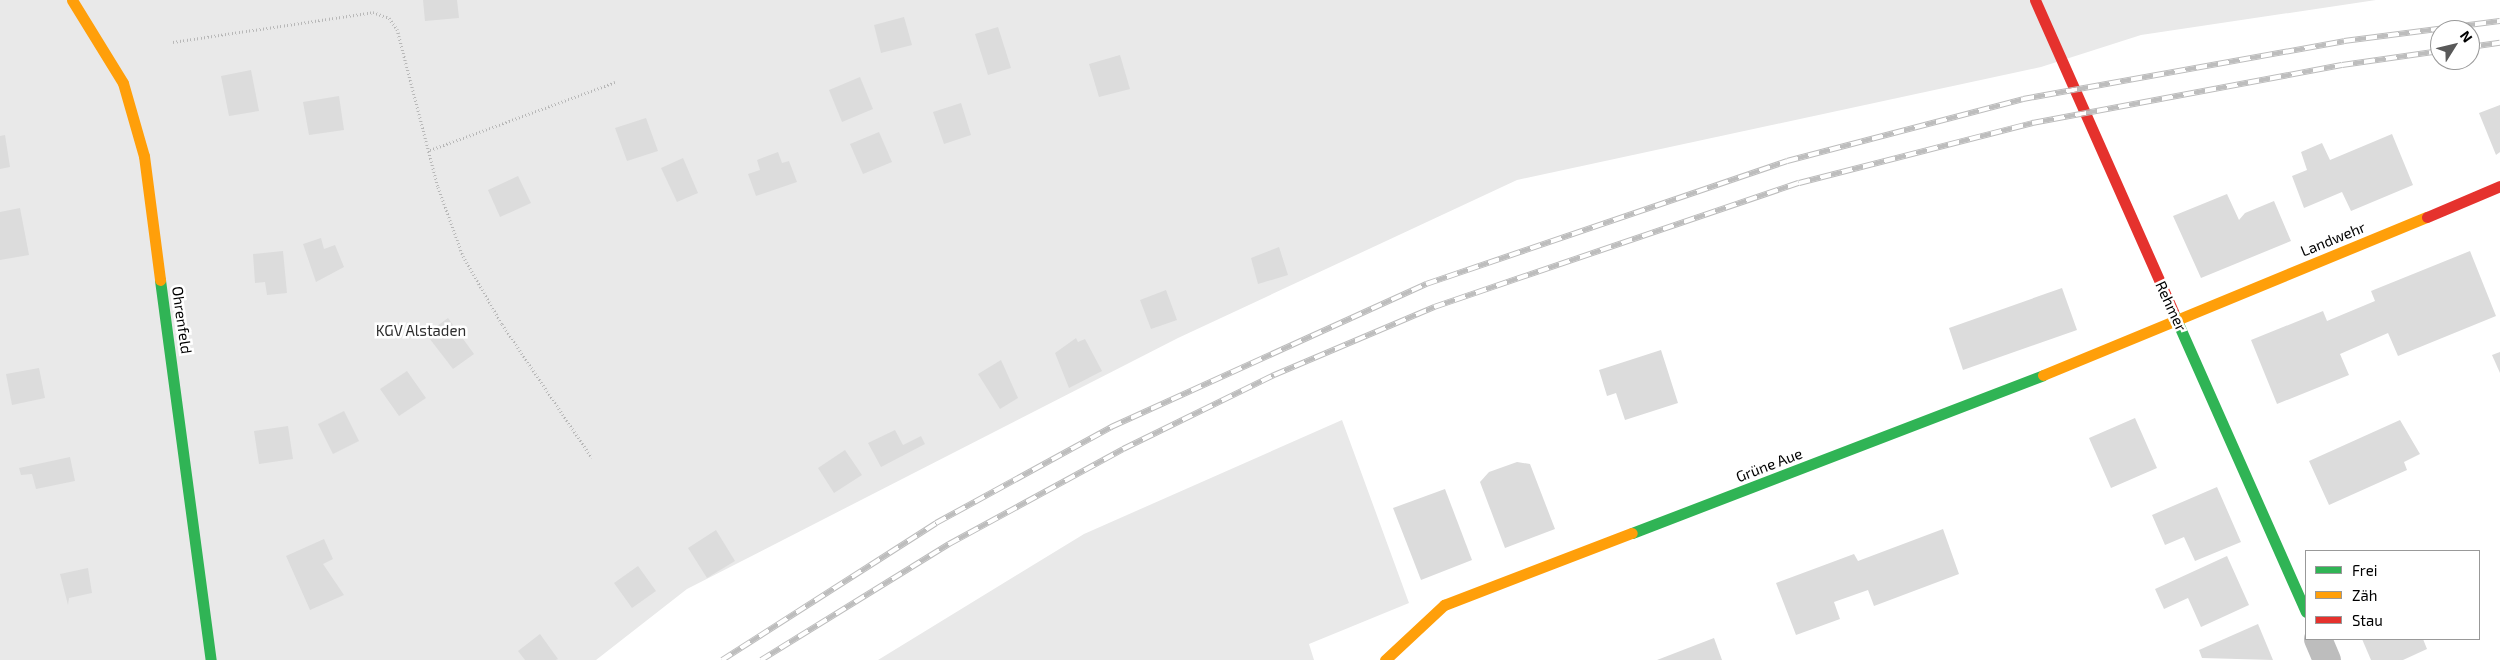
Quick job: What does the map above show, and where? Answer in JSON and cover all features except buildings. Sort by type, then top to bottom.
[{"type":"street","name":"Ohrenfeld","points":[[72,0],[123,82],[144,156],[211,660]]},
{"type":"street","name":"Rehmer","points":[[2035,0],[2305,610]]},
{"type":"street","name":"Landwehr","points":[[2179,322],[2500,186]]},
{"type":"street","name":"Grüne Aue","points":[[1384,660],[1444,605],[2179,322]]},
{"type":"street","points":[[2318,640],[2327,660]]},
{"type":"path","points":[[173,42],[373,12],[389,18],[397,29],[449,224],[479,287],[592,458]]},
{"type":"path","points":[[430,150],[616,82]]},
{"type":"green space","name":"KGV Alstaden","points":[[0,0],[2376,0],[2141,35],[2041,67],[1517,180],[1178,338],[687,589],[596,660],[0,660]]},
{"type":"green space","points":[[1342,420],[1409,603],[1309,644],[1314,660],[878,660],[1084,534]]},
{"type":"railway","points":[[722,660],[936,523],[1111,427],[1426,284],[1787,161],[2023,99],[2344,41],[2500,21]]},
{"type":"railway","points":[[2480,46],[2500,43]]},
{"type":"railway","points":[[761,660],[949,544],[1123,449],[1274,375],[1434,307],[1799,183],[2032,123],[2342,65],[2430,52]]},
{"type":"traffic: fast","points":[[160,280],[211,660]]},
{"type":"traffic: fast","points":[[2173,312],[2305,610]]},
{"type":"traffic: fast","points":[[1632,533],[2043,375]]},
{"type":"traffic: slow","points":[[72,0],[123,83],[144,156],[160,280]]},
{"type":"traffic: slow","points":[[2043,375],[2427,217]]},
{"type":"traffic: slow","points":[[1385,660],[1444,605],[1632,533]]},
{"type":"traffic: jam","points":[[2035,0],[2173,312]]},
{"type":"traffic: jam","points":[[2427,217],[2500,186]]}]
